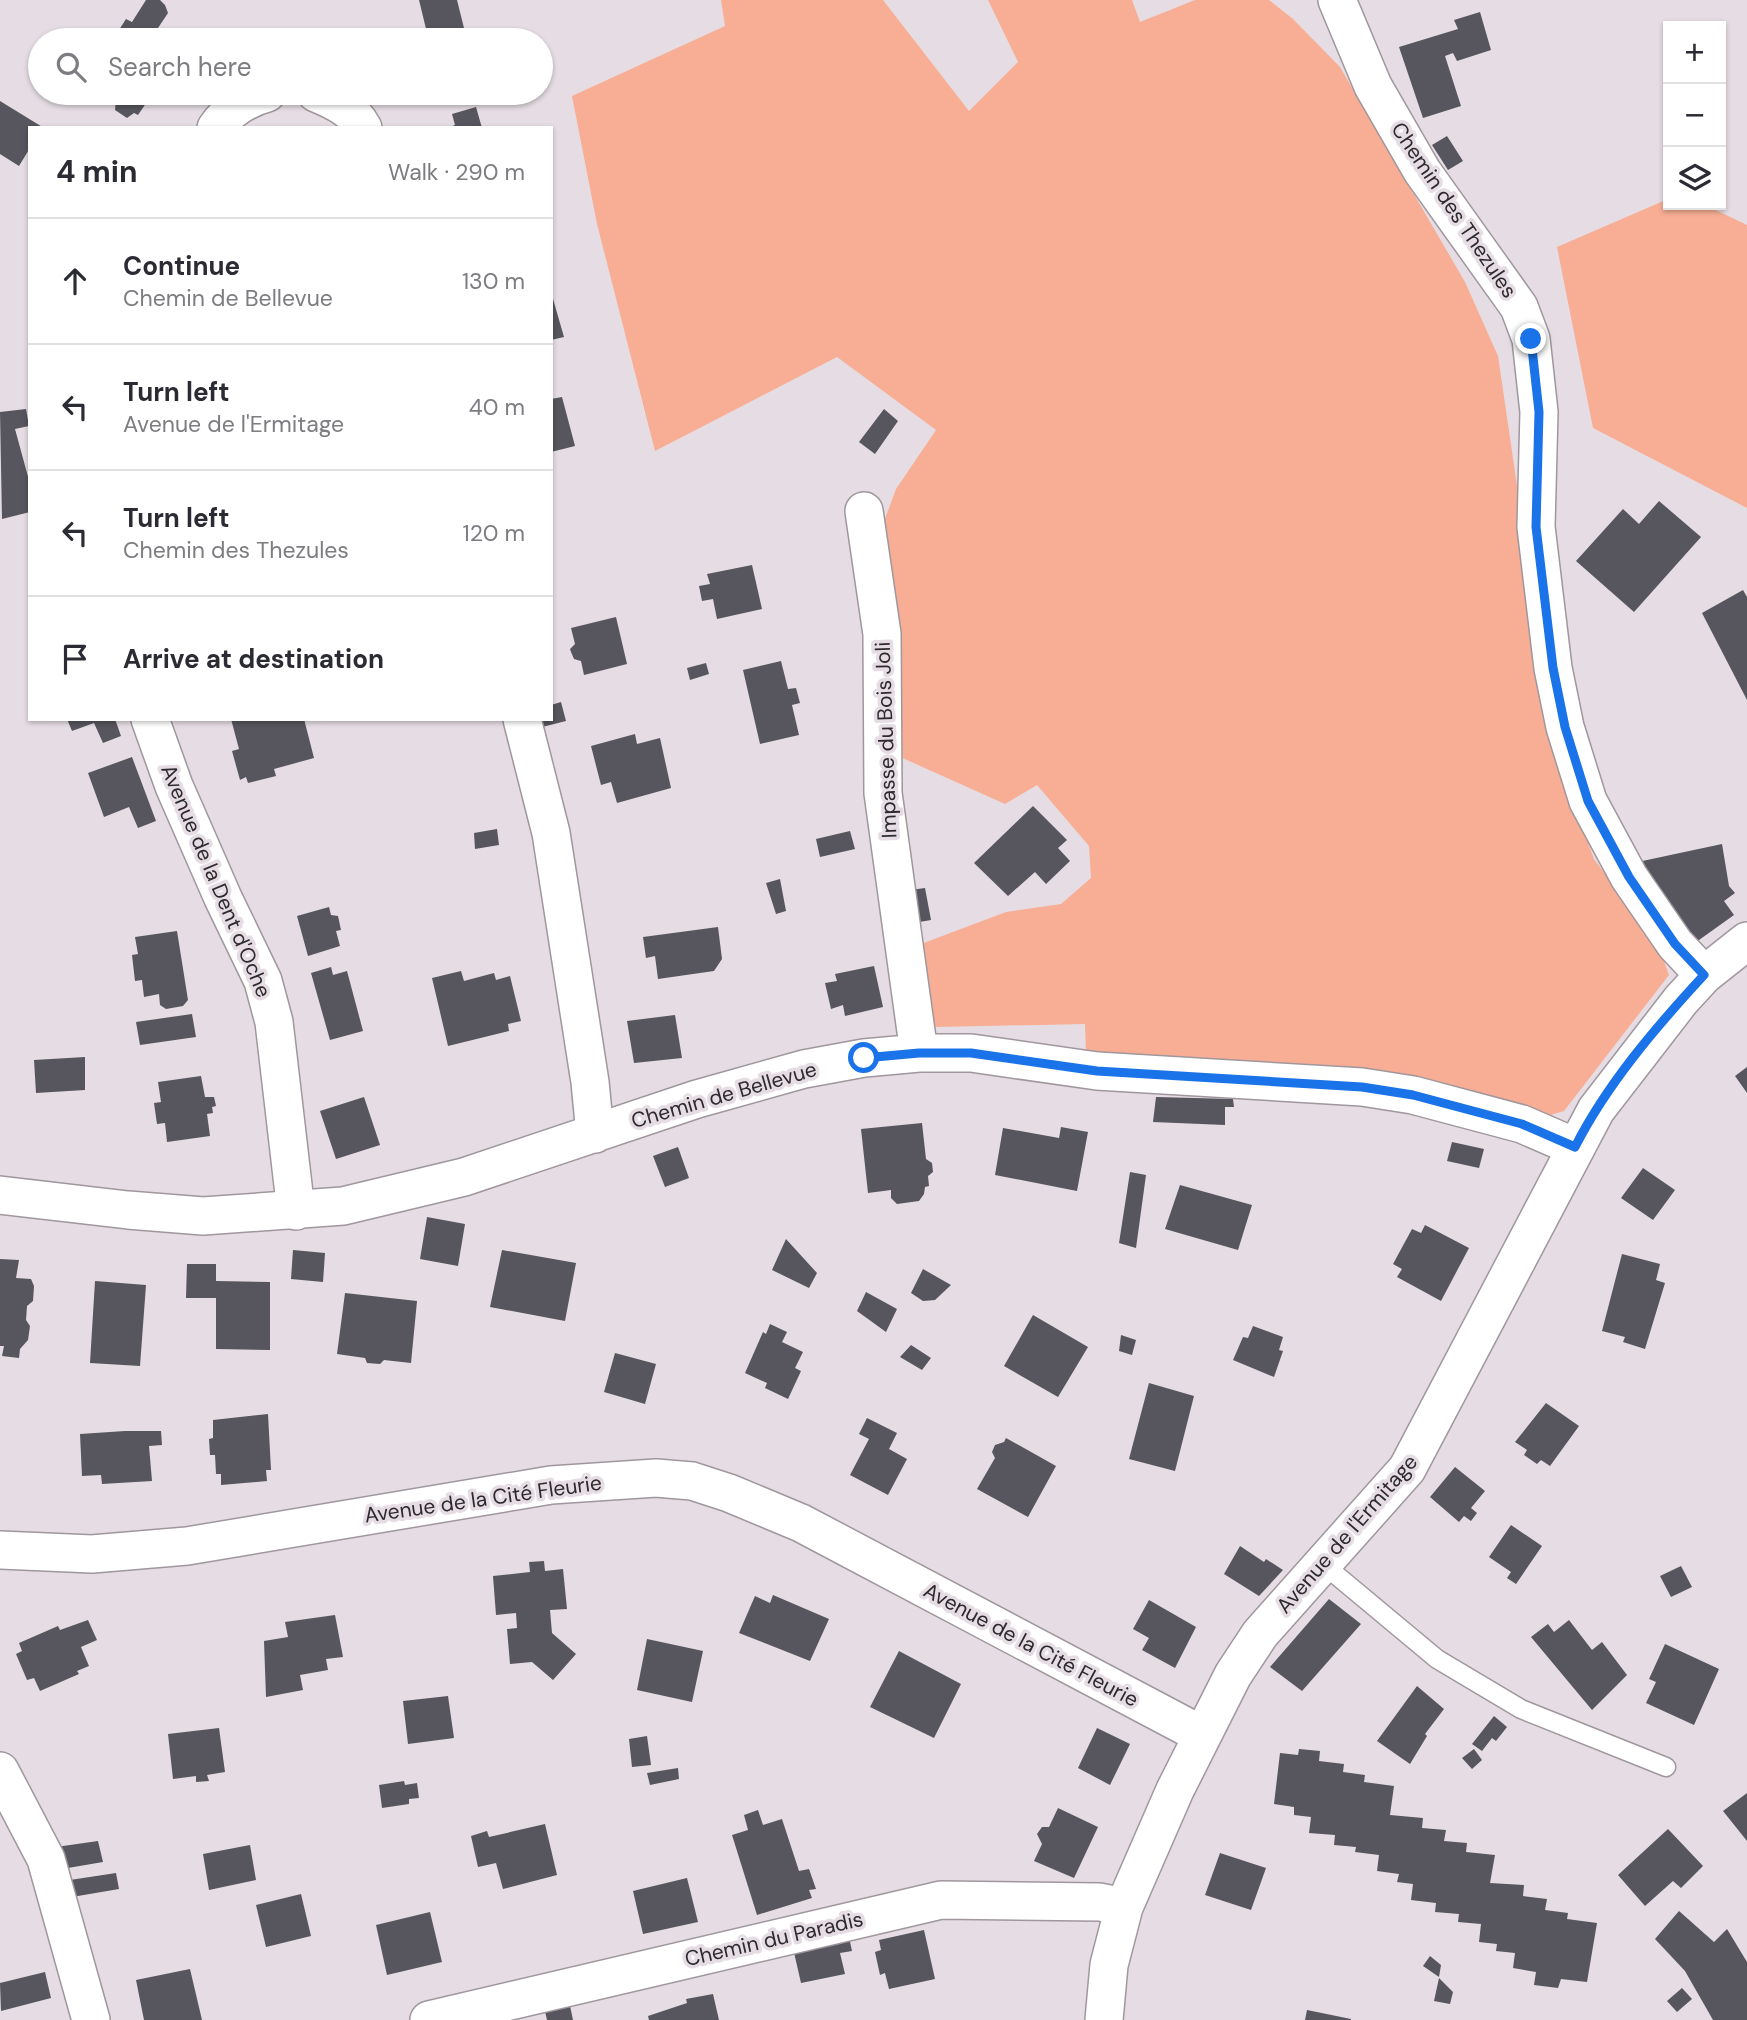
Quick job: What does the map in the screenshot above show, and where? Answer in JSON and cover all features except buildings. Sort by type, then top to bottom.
[{"type":"street","name":"Chemin des Thezules","points":[[1338,0],[1373,86],[1422,171],[1519,307],[1531,339],[1539,412],[1536,527],[1545,615],[1565,727],[1588,801],[1629,877],[1675,944],[1704,975]]},
{"type":"street","points":[[217,126],[222,119],[241,105]]},
{"type":"street","points":[[343,105],[359,119],[362,126]]},
{"type":"street","name":"Impasse du Bois Joli","points":[[864,511],[882,634],[883,793],[919,1053]]},
{"type":"street","name":"Avenue de la Dent d'Oche","points":[[151,721],[174,786],[263,981],[274,1022],[296,1211]]},
{"type":"street","points":[[523,721],[551,833],[590,1082],[595,1135]]},
{"type":"street","name":"Avenue de l'Ermitage","points":[[1104,2020],[1108,1965],[1124,1906],[1202,1735],[1245,1654],[1407,1469],[1596,1110],[1666,1018],[1704,975],[1747,941]]},
{"type":"street","name":"Chemin de Bellevue","points":[[0,1195],[203,1216],[343,1206],[464,1177],[595,1135],[697,1098],[804,1069],[864,1058],[919,1053],[971,1053],[1097,1071],[1362,1087],[1413,1095],[1522,1124],[1575,1147]]},
{"type":"street","name":"Avenue de la Cité Fleurie","points":[[0,1550],[92,1555],[187,1546],[551,1485],[656,1478],[692,1481],[729,1493],[801,1523],[1202,1735]]},
{"type":"street","points":[[0,1770],[46,1859],[91,2020]]},
{"type":"street","name":"Chemin du Paradis","points":[[429,2020],[941,1900],[1100,1902],[1124,1906]]},
{"type":"lane","points":[[1323,1564],[1437,1659],[1521,1709],[1666,1767]]},
{"type":"shaded area","points":[[721,0],[883,0],[969,111],[1018,62],[988,0],[1132,0],[1140,22],[1195,0],[1269,0],[1293,19],[1340,67],[1465,282],[1498,356],[1557,758],[1594,859],[1658,945],[1669,975],[1564,1111],[1544,1117],[1086,1053],[1085,1024],[935,1027],[921,944],[1006,912],[1061,904],[1091,878],[1089,846],[1037,785],[1005,804],[898,756],[879,535],[896,489],[936,430],[837,357],[655,451],[597,224],[572,96],[725,26]]},
{"type":"shaded area","points":[[1663,201],[1663,210],[1716,210],[1747,225],[1747,508],[1593,428],[1557,247]]},
{"type":"route","points":[[864,1058],[919,1053],[971,1053],[1097,1071],[1362,1087],[1413,1095],[1522,1124],[1575,1147],[1584,1128],[1623,1073],[1704,975],[1675,944],[1629,877],[1588,801],[1565,727],[1553,668],[1536,527],[1539,412],[1531,339]]}]
